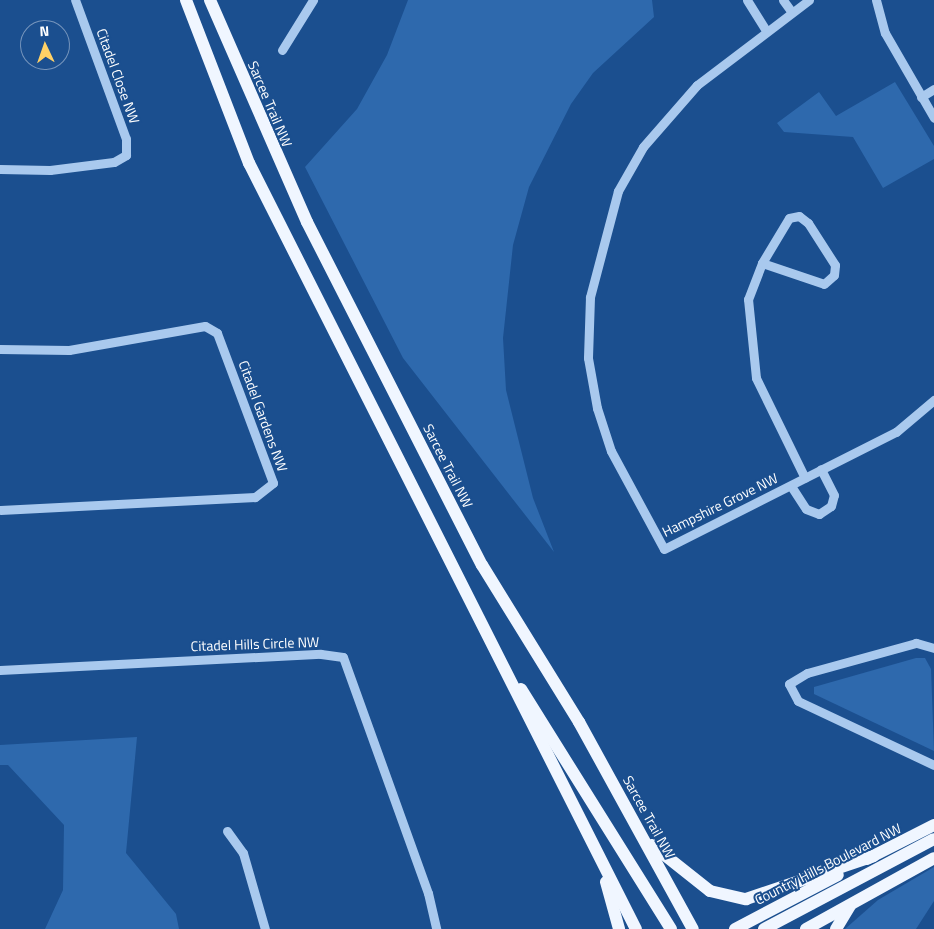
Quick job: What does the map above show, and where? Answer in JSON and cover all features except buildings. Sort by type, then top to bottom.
[{"type":"main road","points":[[186,0],[249,163],[508,674],[605,875],[636,929]]},
{"type":"main road","name":"Sarcee Trail NW","points":[[210,0],[307,222],[482,565],[642,836],[693,929]]},
{"type":"main road","points":[[508,674],[535,706],[671,929]]},
{"type":"main road","name":"Country Hills Boulevard NW","points":[[735,929],[934,825]]},
{"type":"main road","points":[[642,836],[695,881],[727,897],[746,900],[874,856]]},
{"type":"main road","points":[[764,929],[934,839]]},
{"type":"main road","points":[[806,929],[934,858]]},
{"type":"main road","points":[[605,875],[619,929]]},
{"type":"main road","points":[[836,929],[851,905]]},
{"type":"street","name":"Citadel Close NW","points":[[0,169],[50,170],[114,162],[126,154],[126,139],[76,0]]},
{"type":"street","points":[[282,50],[313,0]]},
{"type":"street","points":[[747,0],[766,30]]},
{"type":"street","points":[[783,0],[791,11]]},
{"type":"street","name":"Hampshire Grove NW","points":[[810,0],[791,11],[766,30],[670,112],[618,191],[590,297],[588,358],[611,451],[664,549],[896,432],[934,400]]},
{"type":"street","points":[[876,0],[885,33],[934,118]]},
{"type":"street","points":[[921,97],[934,89]]},
{"type":"street","points":[[762,263],[824,284],[834,275],[835,265],[808,223],[799,216],[789,218],[762,263],[748,299],[756,378],[804,478]]},
{"type":"street","name":"Citadel Gardens NW","points":[[0,349],[69,350],[205,326],[218,333],[273,483],[255,496],[0,510]]},
{"type":"street","points":[[791,486],[806,509],[819,514],[830,506],[834,495],[821,469]]},
{"type":"street","points":[[934,648],[916,643],[807,673],[789,684],[798,701],[934,766]]},
{"type":"street","name":"Citadel Hills Circle NW","points":[[0,670],[321,654],[343,657],[425,884],[436,929]]},
{"type":"street","points":[[227,830],[243,853],[265,929]]},
{"type":"shaded area","points":[[408,0],[652,0],[654,17],[593,73],[571,104],[529,187],[513,245],[503,338],[506,390],[533,498],[554,552],[403,358],[305,167],[357,109],[387,55]]},
{"type":"shaded area","points":[[895,82],[934,146],[934,159],[883,188],[853,137],[784,132],[777,123],[819,92],[836,116]]},
{"type":"shaded area","points":[[916,658],[925,658],[931,669],[934,751],[814,694],[814,687]]},
{"type":"shaded area","points":[[137,737],[126,853],[176,914],[179,929],[45,929],[63,890],[64,825],[8,765],[0,765],[0,745]]},
{"type":"shaded area","points":[[934,867],[934,901],[916,929],[845,929],[878,900]]}]
